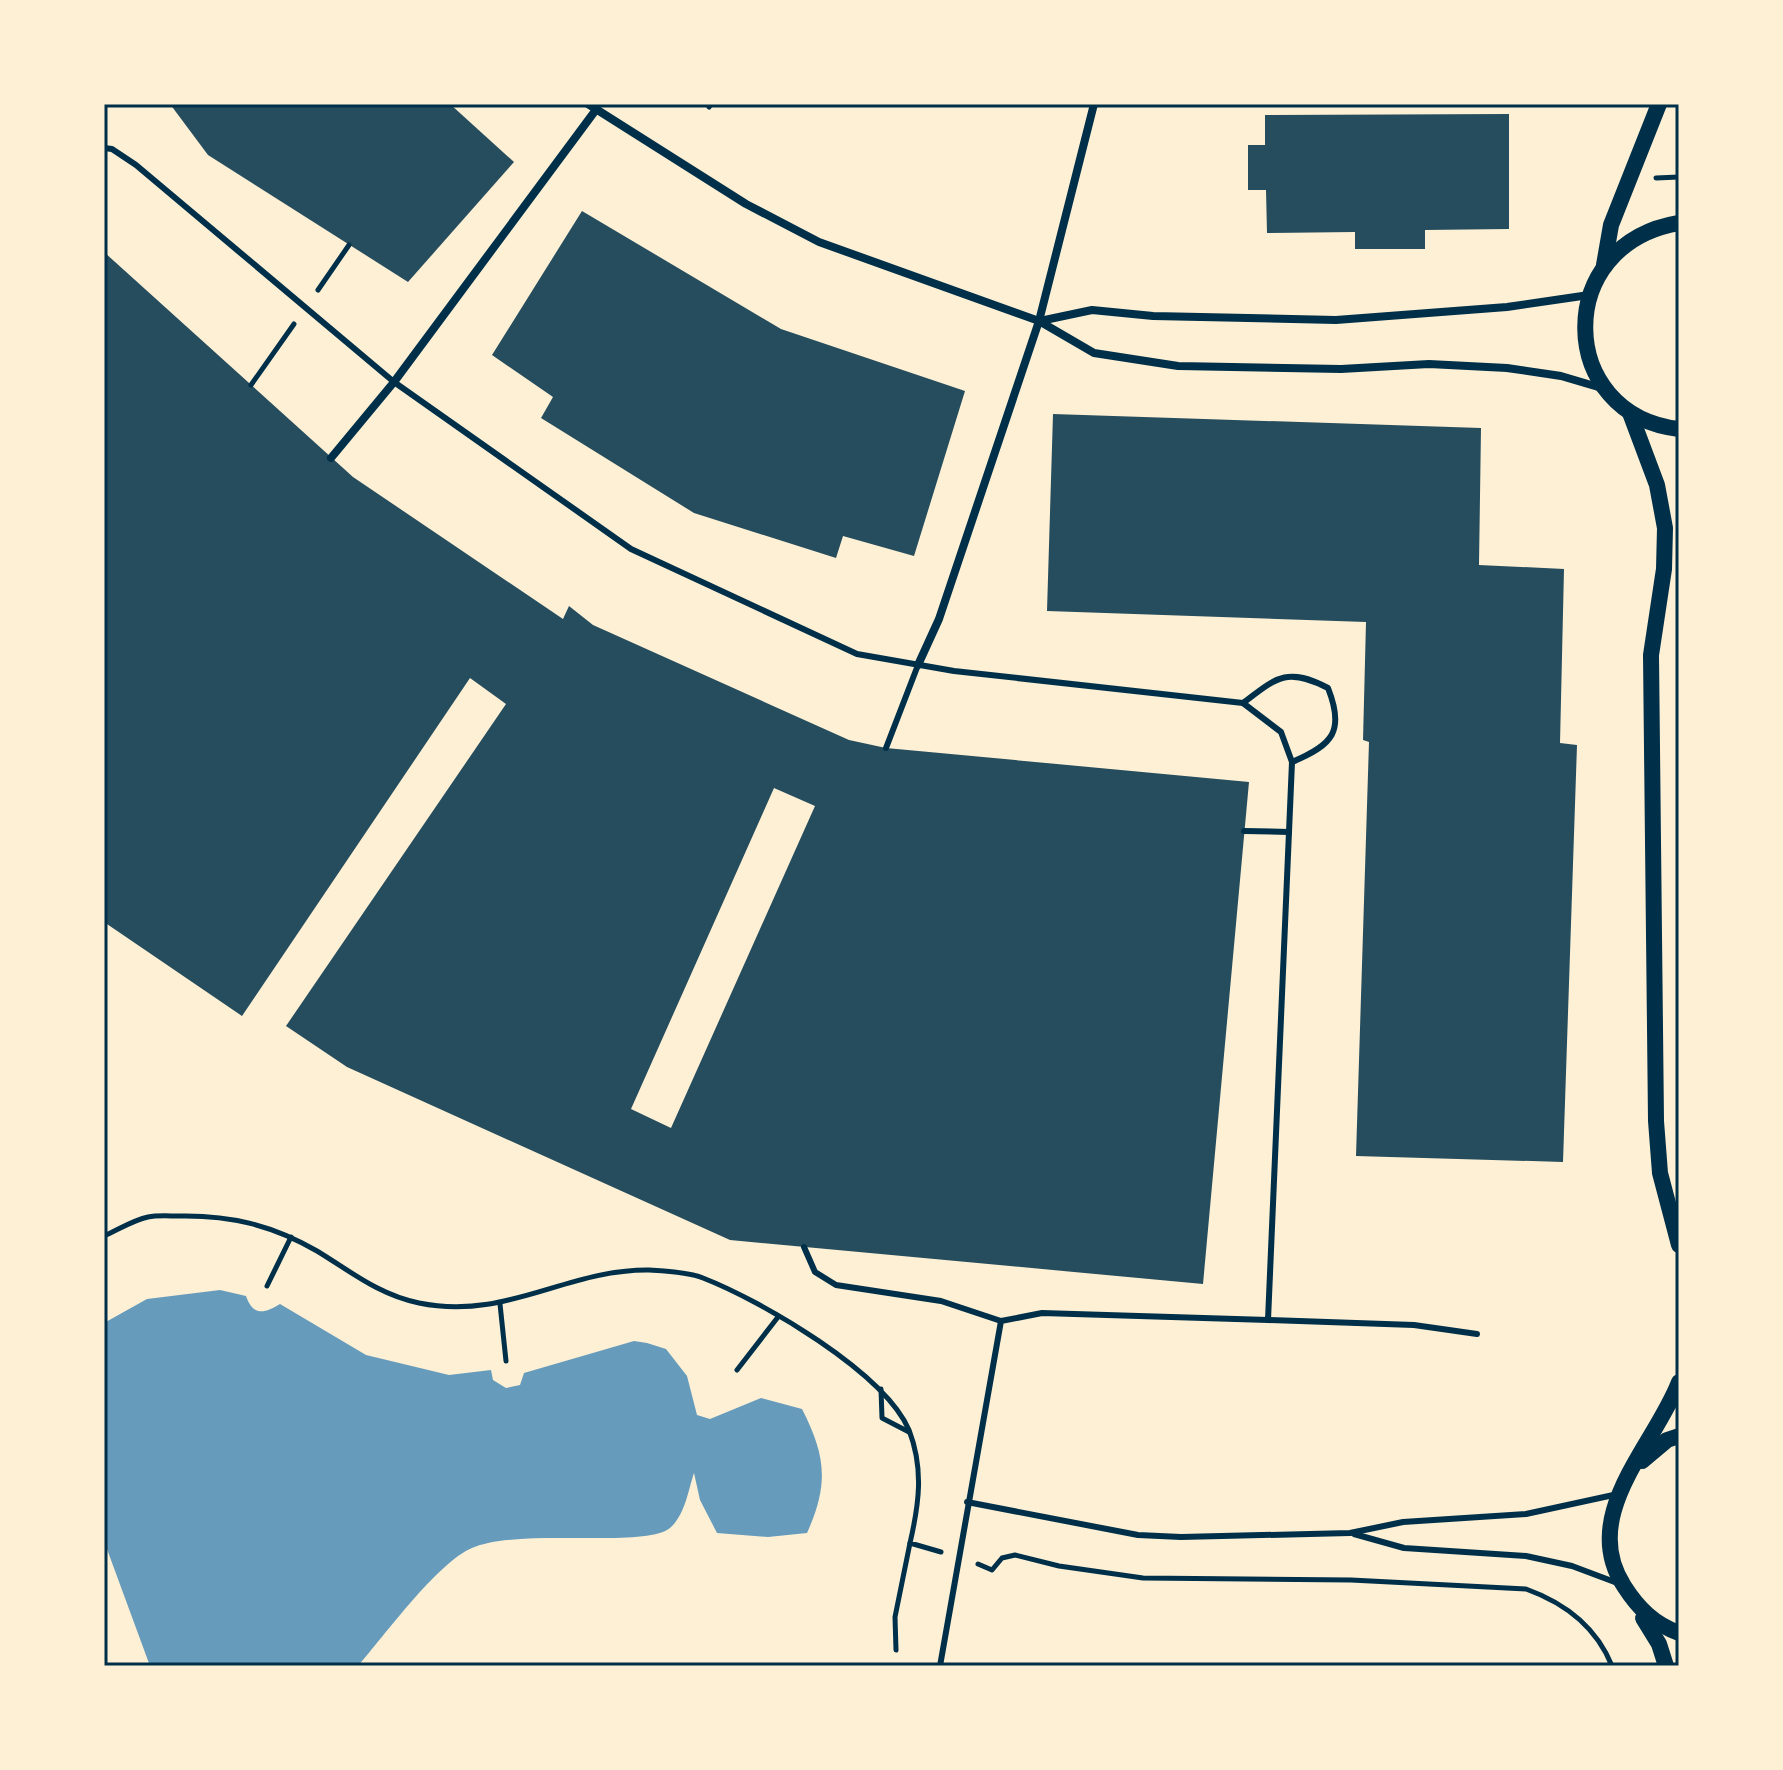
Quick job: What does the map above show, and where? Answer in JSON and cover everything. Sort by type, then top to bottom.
[{"type":"main road","points":[[1659,104],[1611,225],[1604,265],[1589,295],[1584,328],[1590,361],[1606,390],[1630,413],[1660,427],[1679,429]]},
{"type":"main road","points":[[1604,265],[1627,242],[1657,227],[1679,223]]},
{"type":"main road","points":[[1630,413],[1657,485],[1665,528],[1664,569],[1651,655],[1656,1121],[1660,1173],[1679,1245]]},
{"type":"main road","points":[[1666,1666],[1659,1644],[1623,1586],[1610,1550],[1610,1521],[1618,1494],[1679,1382]]},
{"type":"main road","points":[[1632,1469],[1667,1440],[1679,1436]]},
{"type":"main road","points":[[1634,1603],[1662,1627],[1679,1633]]},
{"type":"street","points":[[918,665],[939,619],[1039,321],[1094,104]]},
{"type":"street","points":[[331,458],[394,382],[592,107],[746,204],[819,242],[1039,321],[1094,353],[1178,366],[1341,369],[1460,366],[1561,376],[1606,390]]},
{"type":"street","points":[[1039,321],[1092,310],[1215,319],[1336,320],[1507,307],[1589,295]]},
{"type":"lane","points":[[104,148],[112,149],[136,165],[394,382],[631,549],[857,654],[918,665],[1243,703],[1281,732],[1292,762],[1268,1320]]},
{"type":"lane","points":[[886,748],[918,665]]},
{"type":"lane","points":[[1243,703],[1277,678],[1304,676],[1328,688],[1337,711],[1335,734],[1317,752],[1292,762]]},
{"type":"lane","points":[[1244,831],[1289,832]]},
{"type":"lane","points":[[804,1247],[815,1272],[836,1285],[941,1301],[1001,1321],[1042,1313],[1414,1325],[1477,1334]]},
{"type":"lane","points":[[940,1666],[1001,1321]]},
{"type":"lane","points":[[967,1502],[1138,1535],[1350,1533],[1403,1522],[1526,1514],[1618,1494]]},
{"type":"lane","points":[[1350,1533],[1404,1548],[1526,1556],[1572,1566],[1623,1586]]},
{"type":"lane","points":[[1381,1666],[1494,1666]]},
{"type":"path","points":[[1655,178],[1679,177]]},
{"type":"path","points":[[104,1236],[149,1217],[221,1215],[275,1228],[370,1286],[416,1303],[463,1309],[500,1304],[590,1276],[649,1270],[701,1277],[778,1317],[851,1363],[881,1388],[909,1432],[920,1479],[895,1617],[896,1650]]},
{"type":"path","points":[[267,1286],[291,1237]]},
{"type":"path","points":[[500,1304],[506,1361]]},
{"type":"path","points":[[737,1370],[778,1317]]},
{"type":"path","points":[[881,1388],[882,1418],[909,1432]]},
{"type":"path","points":[[910,1543],[934,1550]]},
{"type":"path","points":[[975,1563],[992,1570],[1002,1558],[1015,1555],[1059,1566],[1143,1578],[1351,1580],[1526,1589],[1548,1597],[1586,1624],[1612,1666]]},
{"type":"water","points":[[220,1290],[246,1296],[252,1307],[260,1311],[280,1304],[366,1355],[449,1375],[491,1370],[493,1380],[506,1388],[520,1385],[524,1373],[634,1341],[666,1349],[687,1376],[697,1415],[710,1419],[761,1398],[802,1409],[816,1441],[822,1470],[814,1516],[807,1533],[768,1537],[717,1533],[700,1500],[694,1473],[675,1523],[656,1534],[519,1539],[493,1542],[458,1556],[428,1584],[358,1666],[150,1666],[104,1541],[104,1323],[147,1299]]},
{"type":"building","points":[[170,104],[450,104],[514,162],[408,282],[208,155]]},
{"type":"building","points":[[1509,114],[1509,229],[1425,230],[1425,249],[1355,249],[1355,232],[1267,233],[1266,190],[1248,190],[1248,145],[1265,145],[1265,115]]},
{"type":"building","points":[[582,211],[781,329],[965,391],[914,556],[843,536],[836,558],[694,513],[541,418],[553,397],[492,355]]},
{"type":"building","points":[[104,252],[353,477],[563,619],[569,606],[593,625],[849,740],[886,748],[1249,782],[1203,1284],[730,1240],[347,1067],[286,1026],[506,704],[470,678],[242,1016],[104,922]],"holes":[[[774,788],[815,806],[671,1128],[631,1109]]]},
{"type":"building","points":[[1053,414],[1481,428],[1479,565],[1564,569],[1560,743],[1577,745],[1563,1162],[1356,1156],[1369,742],[1363,740],[1366,622],[1047,611]]}]
